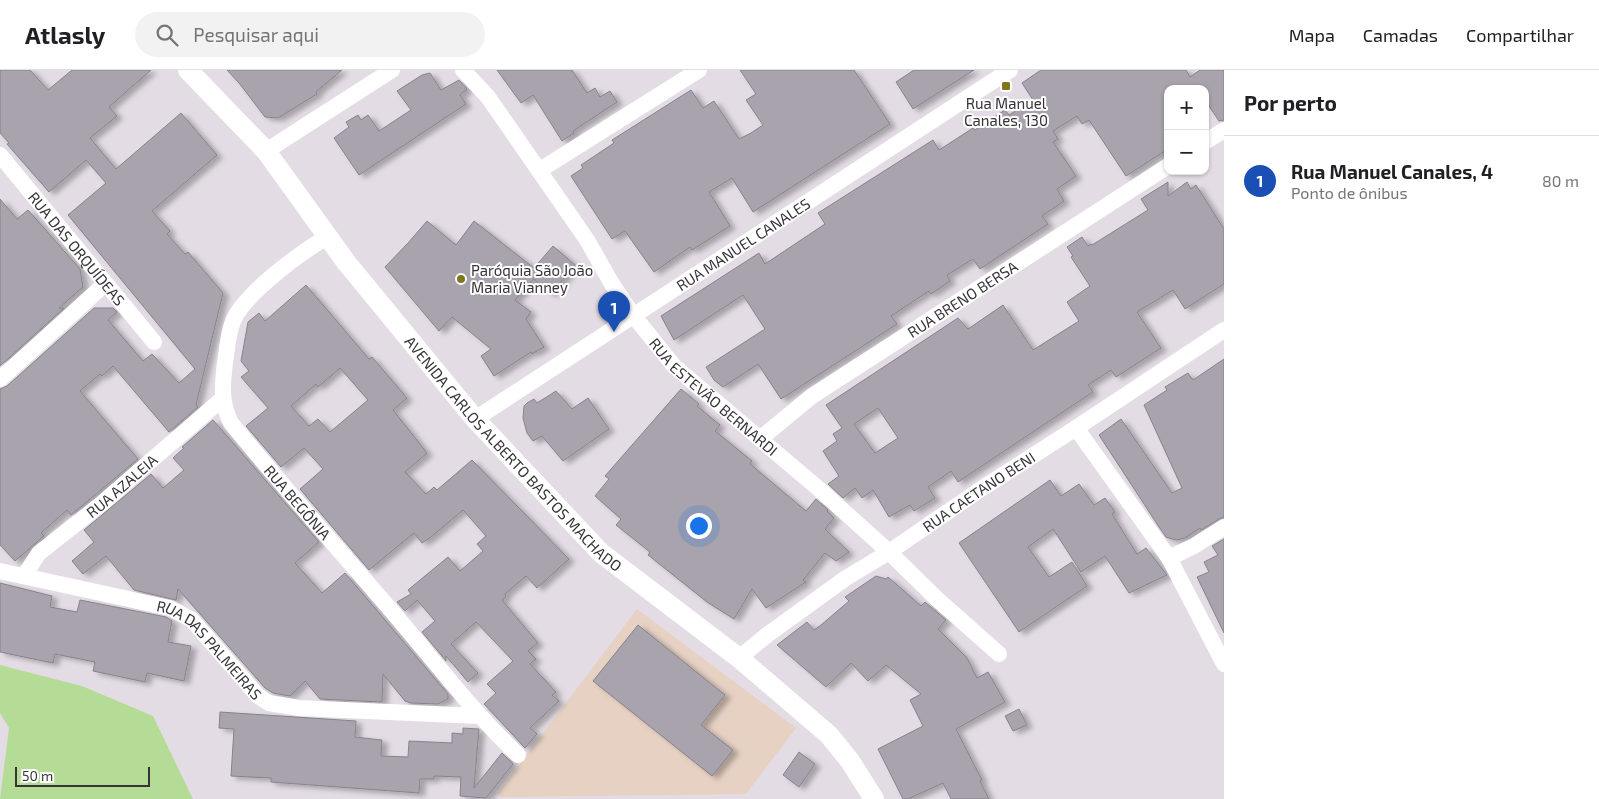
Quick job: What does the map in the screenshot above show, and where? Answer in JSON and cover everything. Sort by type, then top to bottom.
[{"type":"street","name":"AVENIDA CARLOS ALBERTO BASTOS MACHADO","points":[[188,70],[266,151],[327,237],[475,419],[601,553],[739,658],[829,735],[850,761],[874,799]]},
{"type":"street","points":[[266,151],[392,70]]},
{"type":"street","name":"RUA ESTEVÃO BERNARDI","points":[[463,70],[488,97],[587,240],[612,284],[633,315],[674,366],[761,438],[889,552],[937,600],[999,654]]},
{"type":"street","points":[[540,170],[699,70]]},
{"type":"street","name":"RUA MANUEL CANALES","points":[[475,419],[1010,70]]},
{"type":"street","points":[[1209,139],[1224,130]]},
{"type":"street","name":"RUA DAS ORQUÍDEAS","points":[[0,156],[154,342]]},
{"type":"street","name":"RUA BRENO BERSA","points":[[761,438],[812,396],[1164,169]]},
{"type":"street","name":"RUA BEGÔNIA","points":[[327,237],[305,250],[279,271],[250,297],[238,312],[232,323],[222,383],[222,399],[225,412],[231,423],[282,486],[479,716],[518,755]]},
{"type":"street","points":[[0,378],[105,284]]},
{"type":"street","name":"RUA CAETANO BENI","points":[[739,658],[767,635],[846,578],[889,552],[984,487],[1224,330]]},
{"type":"street","name":"RUA AZALEIA","points":[[24,576],[39,553],[101,504],[222,399]]},
{"type":"street","points":[[1076,428],[1169,558],[1224,664]]},
{"type":"street","points":[[1169,558],[1194,546],[1224,527]]},
{"type":"street","name":"RUA DAS PALMEIRAS","points":[[0,571],[170,608],[192,620],[258,696],[269,703],[299,708],[479,716]]},
{"type":"shaded area","points":[[637,609],[796,728],[746,794],[501,797],[497,794]]},
{"type":"green space","points":[[0,665],[82,686],[153,716],[193,799],[0,799],[9,728],[0,713]]},
{"type":"building","points":[[0,70],[30,70],[48,90],[72,70],[151,70],[109,107],[117,116],[90,138],[116,169],[181,113],[217,155],[152,211],[170,231],[167,234],[185,254],[188,252],[223,293],[196,405],[198,407],[169,432],[113,366],[80,391],[138,459],[71,515],[67,510],[41,533],[44,536],[15,561],[0,545],[0,389],[7,386],[94,308],[113,308],[117,312],[108,320],[143,361],[152,354],[179,383],[195,369],[68,215],[106,183],[86,160],[49,192],[7,144],[9,143],[0,133]]},
{"type":"building","points":[[227,70],[342,70],[316,92],[317,94],[278,118],[265,117]]},
{"type":"building","points":[[497,70],[572,70],[587,93],[595,88],[600,97],[610,91],[617,102],[573,131],[574,133],[562,141],[533,95],[521,103]]},
{"type":"building","points":[[740,70],[854,70],[890,124],[753,212],[732,178],[709,192],[730,226],[692,250],[690,247],[654,272],[625,231],[612,239],[571,176],[583,168],[581,165],[614,143],[612,140],[691,90],[703,108],[714,101],[739,139],[751,133],[763,125],[746,100],[756,94]]},
{"type":"building","points":[[914,70],[974,70],[913,109],[896,82]]},
{"type":"building","points":[[1041,70],[1186,70],[1190,77],[1200,70],[1224,70],[1224,120],[1219,121],[1209,106],[1209,85],[1164,85],[1164,152],[1126,176],[1089,120],[1082,124],[1077,116],[1053,131],[1058,139],[1053,142],[1076,176],[1057,189],[1064,201],[1042,216],[1048,224],[980,269],[973,259],[947,275],[950,281],[931,294],[929,291],[891,316],[897,324],[781,399],[758,364],[723,387],[714,380],[706,367],[765,329],[743,295],[674,340],[661,316],[759,253],[765,264],[825,224],[818,213],[933,140],[939,150],[973,128],[975,130],[1005,110],[1009,115],[1033,100],[1022,83]]},
{"type":"building","points":[[430,73],[441,90],[459,80],[467,89],[460,95],[466,104],[359,175],[334,138],[349,127],[346,122],[358,115],[361,120],[368,115],[379,131],[411,110],[397,91],[422,75]]},
{"type":"building","points":[[1168,182],[1168,196],[1187,182],[1191,189],[1196,185],[1224,229],[1224,284],[1185,309],[1173,290],[1137,312],[1161,348],[1116,377],[1111,370],[1088,385],[1093,392],[958,482],[951,471],[928,487],[935,498],[914,511],[910,505],[889,517],[873,490],[862,498],[855,488],[843,498],[828,484],[839,476],[823,451],[837,441],[833,434],[842,428],[826,405],[958,318],[968,329],[1003,305],[1033,350],[1079,321],[1067,302],[1090,286],[1071,257],[1073,256],[1067,247],[1082,237],[1088,246],[1092,245],[1148,210],[1141,199]],"holes":[[[878,408],[898,438],[875,453],[854,424]]]},
{"type":"building","points":[[0,199],[17,219],[28,210],[80,269],[83,287],[59,308],[64,308],[0,366]]},
{"type":"building","points":[[427,221],[456,245],[474,221],[534,268],[553,246],[575,265],[551,294],[534,279],[515,300],[531,312],[526,319],[544,347],[532,354],[531,352],[494,376],[481,356],[491,349],[452,317],[439,331],[385,267]]},
{"type":"building","points":[[306,285],[369,359],[372,357],[407,398],[393,410],[427,453],[405,472],[426,494],[434,487],[437,490],[472,460],[569,559],[537,588],[526,576],[505,594],[506,596],[502,600],[538,643],[528,651],[536,659],[530,664],[556,692],[552,695],[559,701],[530,728],[537,734],[525,748],[484,704],[496,693],[487,684],[513,661],[476,622],[451,644],[478,673],[468,682],[446,656],[446,661],[422,632],[435,621],[417,600],[405,611],[397,602],[411,594],[408,590],[448,557],[460,571],[483,551],[477,544],[486,536],[463,510],[422,543],[414,533],[369,570],[300,489],[323,469],[304,448],[281,467],[246,426],[268,408],[241,377],[249,371],[241,361],[248,322],[259,313],[265,321]],"holes":[[[340,368],[368,400],[330,432],[318,419],[309,426],[291,406],[316,384],[318,387]]]},
{"type":"building","points":[[1224,359],[1224,517],[1201,530],[1200,528],[1185,538],[1172,539],[1166,537],[1099,435],[1121,419],[1172,493],[1182,488],[1144,405],[1167,390],[1165,387],[1188,373],[1193,380]]},
{"type":"building","points":[[681,389],[699,404],[697,406],[720,425],[715,431],[752,461],[750,464],[806,511],[816,499],[828,510],[834,518],[825,529],[849,552],[836,561],[825,553],[803,580],[806,582],[766,608],[752,589],[734,619],[707,602],[648,555],[650,552],[616,525],[621,519],[595,496],[609,479],[605,476]]},
{"type":"building","points":[[556,391],[572,409],[588,398],[609,429],[563,461],[542,436],[533,441],[527,433],[523,418],[524,406],[527,403],[534,399],[537,403]]},
{"type":"building","points":[[213,420],[319,542],[295,563],[322,593],[345,573],[448,694],[448,699],[438,704],[405,701],[383,674],[382,702],[320,699],[305,681],[290,696],[273,693],[265,688],[178,589],[176,600],[134,590],[106,556],[83,574],[72,561],[94,542],[84,530],[151,474],[163,488],[184,470],[173,458],[184,448],[182,447]]},
{"type":"building","points":[[1050,480],[1061,496],[1079,484],[1094,505],[1105,498],[1115,512],[1112,514],[1137,554],[1146,548],[1167,575],[1129,593],[1105,556],[1081,572],[1053,529],[1028,547],[1049,577],[1072,562],[1087,586],[1019,632],[959,543]]},
{"type":"building","points":[[1224,539],[1224,633],[1197,577],[1209,572],[1204,562],[1218,555],[1212,546]]},
{"type":"building","points":[[876,576],[886,579],[888,577],[921,606],[925,602],[946,620],[938,629],[967,658],[977,678],[988,672],[1005,702],[956,729],[982,780],[980,781],[989,799],[951,799],[943,783],[908,799],[903,799],[878,749],[923,726],[910,700],[921,694],[886,665],[868,681],[851,663],[826,687],[777,645],[807,622],[814,630],[849,601],[845,597]]},
{"type":"building","points":[[0,583],[52,596],[50,607],[77,612],[80,600],[166,617],[172,621],[168,642],[191,646],[184,681],[147,673],[145,682],[93,671],[95,662],[55,654],[53,663],[0,652]]},
{"type":"building","points":[[638,625],[725,695],[701,725],[733,750],[712,776],[593,681]]},
{"type":"building","points":[[1019,709],[1027,725],[1013,731],[1005,716]]},
{"type":"building","points":[[220,712],[356,721],[355,737],[382,740],[381,756],[408,757],[409,741],[452,743],[452,733],[463,734],[463,728],[479,729],[474,788],[502,753],[513,764],[486,798],[460,796],[461,777],[434,776],[434,779],[420,779],[419,793],[271,782],[271,778],[231,776],[234,729],[219,728]]},
{"type":"building","points":[[799,752],[815,764],[799,787],[783,775]]},
{"type":"place","name":"Rua Manuel Canales, 130","points":[[1006,86]]},
{"type":"place","name":"Paróquia São João Maria Vianney","points":[[461,279]]},
{"type":"place","name":"Rua Manuel Canales, 4","points":[[614,332]]}]
